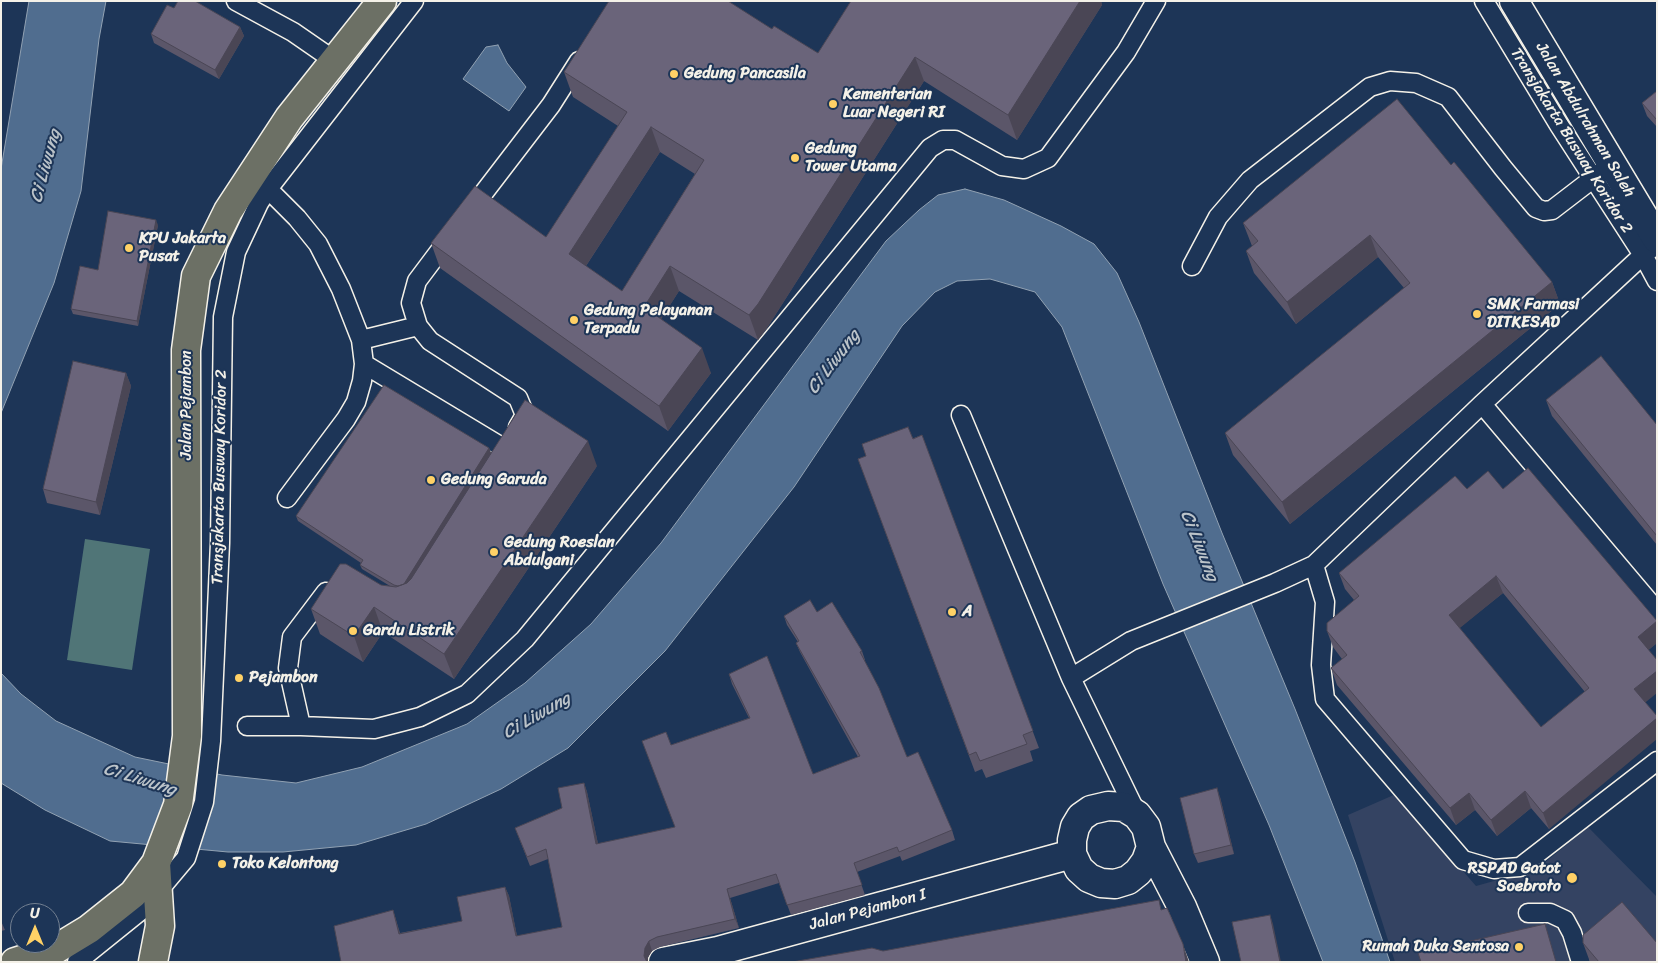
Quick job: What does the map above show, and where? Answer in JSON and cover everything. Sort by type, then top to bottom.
[{"type":"main road","name":"Jalan Pejambon","points":[[15,962],[56,949],[88,929],[133,894],[157,860],[178,804],[199,738],[186,350],[196,276],[228,211],[260,181],[289,118],[382,1]]},
{"type":"main road","name":"Jalan Pejambon","points":[[153,962],[160,926],[157,860]]},
{"type":"street","name":"Jalan Abdulrahman Saleh","points":[[1514,1],[1603,171],[1650,247]]},
{"type":"street","points":[[1151,847],[1146,861],[1138,872],[1128,880],[1115,884],[1101,883],[1089,878],[1079,869],[1072,854],[1072,840],[1075,827],[1081,817],[1091,810],[1108,806],[1124,807],[1138,815],[1146,827],[1151,847],[1182,907],[1206,962]]},
{"type":"street","name":"Jalan Pejambon I","points":[[663,962],[728,948],[1072,854]]},
{"type":"street","points":[[1153,912],[1182,907]]},
{"type":"lane","points":[[236,1],[294,32],[335,60]]},
{"type":"lane","name":"Transjakarta Busway Koridor 2","points":[[77,962],[144,908],[186,858],[204,802],[199,738],[220,543],[219,502],[223,317],[236,252],[260,202],[260,181],[414,1]]},
{"type":"lane","points":[[247,726],[374,729],[420,717],[467,694],[525,639],[930,148],[943,140],[955,140],[1002,166],[1024,169],[1048,158],[1126,52],[1156,1]]},
{"type":"lane","name":"Transjakarta Busway Koridor 2","points":[[1484,1],[1559,125],[1603,171]]},
{"type":"lane","points":[[495,465],[525,414],[518,398],[430,341],[418,326],[411,303],[416,281],[551,105],[586,49]]},
{"type":"lane","points":[[1192,266],[1218,218],[1250,180],[1370,87],[1390,81],[1416,83],[1448,96],[1502,168],[1536,208],[1544,211],[1552,210],[1603,171]]},
{"type":"lane","points":[[260,181],[297,218],[318,244],[341,289],[361,340],[364,364],[362,381],[356,402],[346,419],[287,498]]},
{"type":"lane","points":[[1070,678],[1131,641],[1276,583],[1314,565],[1482,404],[1650,247],[1657,244]]},
{"type":"lane","points":[[1650,247],[1657,281]]},
{"type":"lane","points":[[361,340],[418,326]]},
{"type":"lane","points":[[364,364],[505,449]]},
{"type":"lane","points":[[1482,404],[1657,611]]},
{"type":"lane","points":[[961,414],[1070,678],[1138,815]]},
{"type":"lane","points":[[1314,565],[1325,602],[1321,665],[1325,698],[1463,860],[1494,869],[1520,867],[1657,761]]},
{"type":"lane","points":[[301,726],[288,668],[292,637],[330,586],[338,582]]},
{"type":"lane","points":[[1528,913],[1550,913],[1565,920],[1572,933],[1580,962]]},
{"type":"shaded area","name":"RSPAD Gatot Soebroto","points":[[1396,794],[1476,886],[1537,869],[1588,827],[1657,897],[1657,962],[1395,962],[1348,815]]},
{"type":"green space","points":[[85,539],[150,549],[132,670],[67,660]]},
{"type":"water","name":"Ci Liwung","points":[[29,1],[106,1],[99,39],[81,191],[54,283],[1,413],[1,169]]},
{"type":"water","points":[[498,45],[507,63],[526,87],[509,111],[463,79],[486,47]]},
{"type":"water","name":"Ci Liwung","points":[[965,189],[1004,200],[1061,226],[1094,244],[1117,273],[1139,322],[1222,533],[1295,709],[1355,862],[1390,962],[1323,962],[1269,825],[1163,584],[1062,327],[1035,292],[990,279],[957,281],[935,292],[902,326],[794,487],[665,651],[568,748],[501,789],[426,824],[356,845],[283,852],[228,852],[110,841],[45,810],[1,783],[1,673],[21,694],[56,721],[135,757],[222,775],[296,783],[362,767],[467,724],[525,683],[591,624],[661,543],[886,241],[938,195]]},
{"type":"building","points":[[178,1],[195,1],[240,27],[215,70],[151,34],[167,5],[174,8]]},
{"type":"building","points":[[609,1],[728,1],[772,29],[774,26],[818,53],[851,1],[1080,1],[1008,115],[915,57],[758,304],[749,315],[670,266],[644,307],[702,348],[659,406],[431,243],[475,186],[546,237],[627,112],[564,72]],"holes":[[[651,127],[704,160],[622,291],[569,254]]]},
{"type":"building","points":[[1657,91],[1657,120],[1642,103]]},
{"type":"building","name":"SMK Farmasi DITKESAD","points":[[1397,99],[1451,165],[1454,162],[1552,282],[1282,502],[1225,433],[1410,283],[1370,235],[1287,302],[1246,251],[1258,241],[1243,223]]},
{"type":"building","name":"KPU Jakarta Pusat","points":[[108,211],[156,220],[137,321],[71,309],[80,266],[98,270]]},
{"type":"building","points":[[1601,356],[1657,425],[1657,536],[1546,400]]},
{"type":"building","points":[[73,361],[126,373],[96,502],[43,489]]},
{"type":"building","name":"Gedung Garuda","points":[[384,385],[489,448],[404,584],[398,586],[360,565],[363,560],[296,516]]},
{"type":"building","points":[[525,400],[588,441],[444,654],[374,607],[354,636],[311,609],[340,564],[346,564],[381,585],[396,587],[407,583]]},
{"type":"building","name":"A","points":[[908,427],[913,439],[922,435],[1033,731],[1023,735],[1027,744],[980,761],[976,752],[969,755],[858,459],[866,456],[862,444]]},
{"type":"building","points":[[1528,468],[1657,621],[1638,637],[1657,660],[1657,671],[1634,689],[1657,718],[1543,813],[1525,791],[1491,820],[1469,793],[1450,808],[1331,668],[1347,655],[1327,631],[1327,623],[1359,596],[1339,573],[1455,476],[1467,489],[1488,471],[1503,489]],"holes":[[[1496,576],[1589,688],[1541,727],[1449,615]]]},
{"type":"building","points":[[810,600],[817,612],[832,602],[862,651],[860,652],[879,688],[907,757],[918,752],[952,830],[899,852],[897,847],[854,863],[862,885],[787,905],[776,874],[727,889],[735,919],[657,937],[649,941],[645,948],[644,956],[647,962],[341,962],[334,926],[393,910],[399,934],[462,921],[457,897],[505,887],[516,936],[562,927],[546,849],[527,857],[515,828],[562,808],[558,788],[584,783],[596,844],[675,827],[642,741],[666,732],[671,745],[750,718],[729,674],[767,656],[813,774],[860,756],[796,643],[799,641],[784,616]]},
{"type":"building","points":[[1217,788],[1231,845],[1194,854],[1180,798]]},
{"type":"building","points":[[1159,900],[1161,910],[1167,908],[1183,944],[1186,962],[792,962],[872,948],[883,951]]},
{"type":"building","points":[[1622,902],[1657,943],[1657,962],[1599,962],[1583,943],[1583,935]]},
{"type":"building","points":[[1270,915],[1280,962],[1241,962],[1232,922]]},
{"type":"building","name":"Rumah Duka Sentosa","points":[[1545,924],[1556,962],[1421,962],[1418,953]]},
{"type":"place","name":"Gedung Pancasila","points":[[674,74]]},
{"type":"place","name":"Kementerian Luar Negeri RI","points":[[833,104]]},
{"type":"place","name":"Gedung Tower Utama","points":[[795,158]]},
{"type":"place","name":"KPU Jakarta Pusat","points":[[129,248]]},
{"type":"place","name":"SMK Farmasi DITKESAD","points":[[1477,314]]},
{"type":"place","name":"Gedung Pelayanan Terpadu","points":[[574,320]]},
{"type":"place","name":"Gedung Garuda","points":[[431,480]]},
{"type":"place","name":"Gedung Roeslan Abdulgani","points":[[494,552]]},
{"type":"place","name":"A","points":[[952,612]]},
{"type":"place","name":"Gardu Listrik","points":[[353,631]]},
{"type":"place","name":"Pejambon","points":[[239,678]]},
{"type":"place","name":"Toko Kelontong","points":[[222,864]]},
{"type":"place","name":"RSPAD Gatot Soebroto","points":[[1572,878]]},
{"type":"place","name":"Rumah Duka Sentosa","points":[[1519,947]]}]
